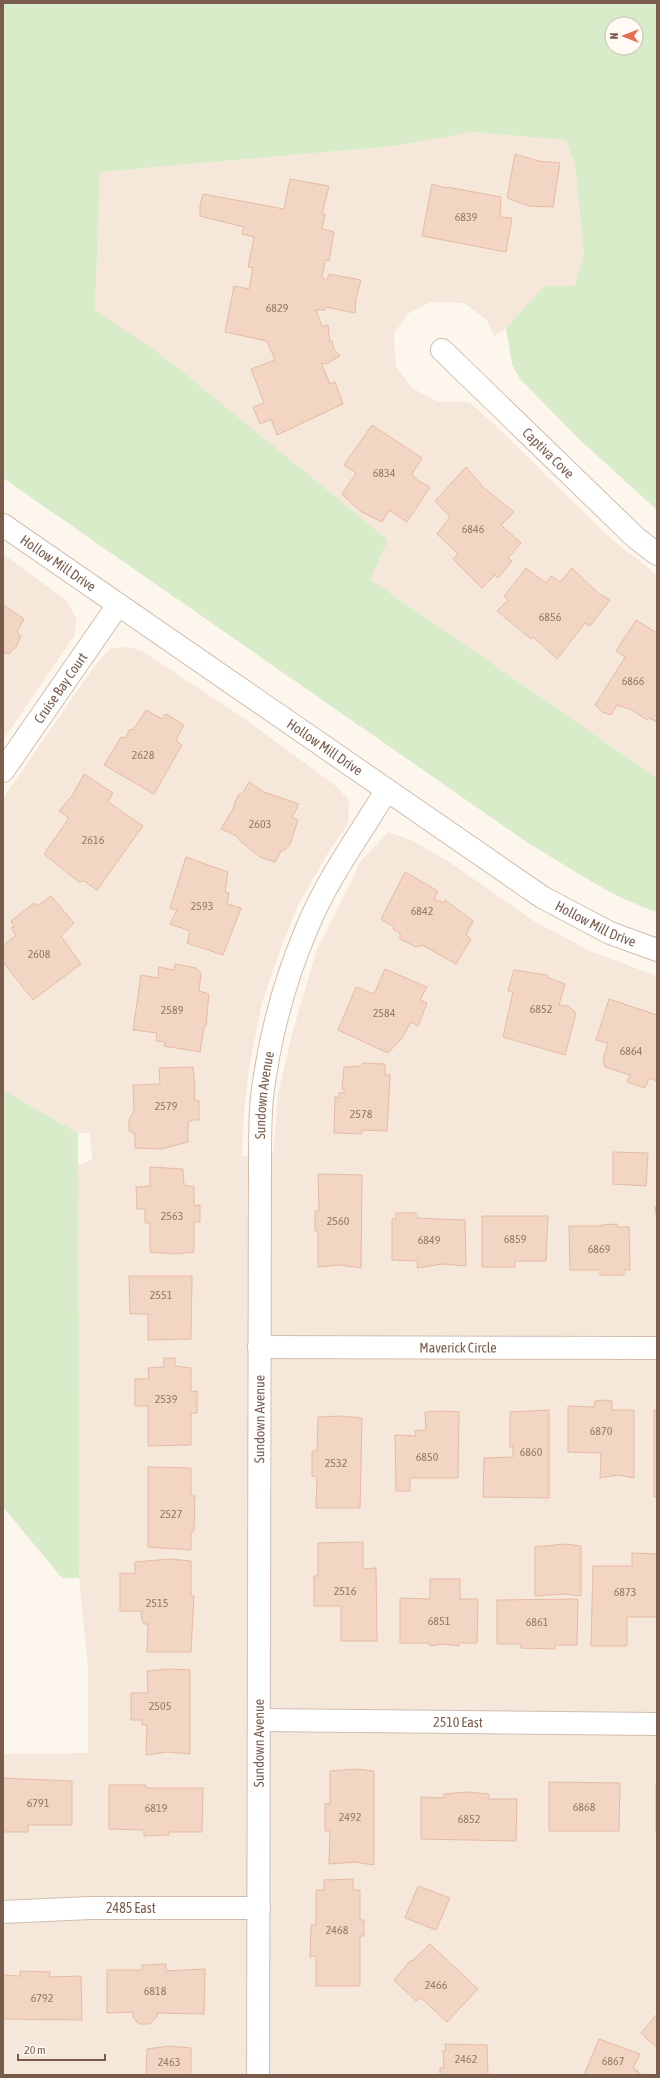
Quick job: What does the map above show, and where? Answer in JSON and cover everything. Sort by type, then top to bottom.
[{"type":"street","name":"Captiva Cove","points":[[442,350],[636,538],[657,554]]},
{"type":"street","name":"Hollow Mill Drive","points":[[3,525],[542,898],[610,933],[657,950]]},
{"type":"street","name":"Cruise Bay Court","points":[[3,771],[118,605]]},
{"type":"street","name":"Sundown Avenue","points":[[258,2075],[259,1347],[260,1161],[262,1099],[271,1039],[287,982],[307,927],[334,874],[386,791]]},
{"type":"street","name":"Maverick Circle","points":[[259,1347],[657,1348]]},
{"type":"street","name":"2510 East","points":[[259,1720],[657,1724]]},
{"type":"street","name":"2485 East","points":[[3,1912],[90,1908],[259,1908]]},
{"type":"shaded area","points":[[473,132],[565,140],[575,164],[584,252],[575,286],[544,287],[506,328],[494,336],[487,320],[464,303],[431,302],[409,313],[394,333],[396,367],[412,388],[437,401],[469,402],[495,425],[609,537],[657,575],[657,778],[370,579],[95,310],[100,172],[394,146]]},
{"type":"shaded area","points":[[3,554],[66,600],[77,620],[74,636],[3,740]]},
{"type":"shaded area","points":[[128,647],[142,651],[239,715],[335,785],[349,800],[348,824],[332,846],[299,903],[281,947],[262,1003],[250,1063],[244,1111],[242,1156],[273,1153],[278,1094],[292,1034],[316,952],[361,861],[388,832],[411,840],[448,861],[534,921],[590,951],[657,976],[657,2075],[3,2075],[3,1754],[88,1753],[88,1667],[79,1578],[78,1165],[92,1160],[90,1133],[78,1133],[3,1090],[3,798],[96,664],[111,648]]},
{"type":"green space","points":[[3,3],[657,3],[657,510],[581,441],[520,379],[512,364],[506,328],[544,286],[575,286],[584,252],[575,164],[565,140],[473,132],[394,146],[100,172],[95,310],[168,360],[388,540],[370,579],[657,778],[657,912],[609,891],[531,845],[3,478]]},
{"type":"green space","points":[[3,1090],[78,1133],[79,1578],[62,1578],[3,1507]]},
{"type":"building","points":[[515,154],[538,161],[560,163],[553,207],[529,206],[507,198]]},
{"type":"building","points":[[290,179],[329,186],[322,214],[325,214],[322,229],[334,232],[329,261],[325,260],[322,278],[327,280],[329,274],[361,280],[356,299],[355,313],[326,307],[325,310],[316,310],[322,327],[328,325],[330,342],[332,341],[334,349],[340,356],[326,364],[321,363],[330,384],[335,382],[343,404],[277,435],[271,419],[260,424],[253,407],[264,403],[251,369],[275,360],[267,341],[225,332],[234,286],[249,289],[253,268],[248,267],[254,237],[242,234],[244,227],[200,216],[200,206],[203,194],[284,209]]},
{"type":"building","points":[[432,184],[446,188],[501,197],[500,217],[512,218],[506,252],[422,236]]},
{"type":"building","points":[[372,425],[422,458],[412,474],[417,480],[430,487],[407,522],[389,510],[382,522],[360,511],[342,494],[356,473],[344,465]]},
{"type":"building","points":[[466,467],[483,487],[514,512],[501,525],[521,543],[508,558],[512,561],[498,578],[495,575],[482,588],[453,559],[458,554],[437,534],[450,517],[435,501]]},
{"type":"building","points":[[526,568],[546,583],[551,576],[560,582],[572,568],[598,593],[610,600],[590,626],[585,623],[557,659],[533,637],[531,639],[497,611],[508,600],[504,596]]},
{"type":"building","points":[[3,605],[24,619],[17,632],[21,636],[16,647],[9,654],[5,652],[3,656]]},
{"type":"building","points":[[636,620],[657,633],[657,722],[649,718],[647,720],[632,710],[617,705],[611,715],[602,712],[595,705],[625,657],[616,651]]},
{"type":"building","points":[[146,710],[162,719],[166,714],[184,725],[177,737],[177,742],[182,745],[154,794],[104,765],[121,737],[125,738],[130,729],[133,730]]},
{"type":"building","points":[[84,774],[113,793],[108,802],[143,826],[97,890],[84,881],[79,882],[44,854],[69,818],[59,811],[72,796]]},
{"type":"building","points":[[249,782],[264,792],[299,804],[292,817],[298,820],[290,844],[285,850],[282,850],[275,862],[260,857],[239,840],[237,836],[221,829],[234,807],[239,794],[242,794]]},
{"type":"building","points":[[186,857],[228,872],[225,892],[229,893],[227,904],[241,908],[223,955],[187,943],[190,931],[170,924],[177,910],[170,908]]},
{"type":"building","points":[[405,872],[438,891],[434,899],[444,903],[445,900],[473,921],[466,935],[471,939],[456,964],[422,945],[416,947],[400,939],[400,933],[393,929],[394,927],[381,919]]},
{"type":"building","points":[[51,896],[74,923],[61,936],[81,964],[33,1000],[3,962],[3,946],[16,935],[11,928],[14,927],[11,921],[34,903],[37,906]]},
{"type":"building","points":[[175,964],[196,968],[201,973],[199,991],[209,994],[206,1026],[204,1026],[200,1052],[164,1046],[165,1042],[156,1041],[157,1033],[133,1030],[141,975],[158,978],[159,967],[174,970]]},
{"type":"building","points":[[385,969],[427,987],[420,1000],[427,1003],[418,1026],[411,1022],[402,1038],[388,1053],[338,1030],[356,987],[374,994]]},
{"type":"building","points":[[514,970],[547,975],[547,977],[565,984],[559,1005],[568,1006],[576,1013],[565,1055],[503,1037],[513,992],[508,991]]},
{"type":"building","points":[[609,999],[657,1015],[657,1081],[649,1078],[645,1088],[627,1082],[630,1075],[605,1067],[603,1059],[608,1043],[596,1040]]},
{"type":"building","points":[[363,1063],[385,1064],[385,1075],[390,1075],[387,1131],[362,1130],[362,1134],[334,1133],[335,1097],[339,1098],[339,1093],[344,1092],[345,1090],[342,1089],[344,1067],[362,1066]]},
{"type":"building","points":[[193,1067],[195,1088],[194,1100],[199,1101],[199,1120],[192,1120],[188,1122],[188,1142],[162,1149],[135,1148],[135,1134],[129,1131],[129,1120],[134,1111],[133,1085],[160,1084],[159,1068]]},
{"type":"building","points":[[613,1152],[648,1153],[646,1186],[613,1184]]},
{"type":"building","points":[[150,1167],[183,1169],[184,1185],[194,1187],[194,1206],[200,1205],[200,1222],[194,1222],[194,1252],[174,1254],[150,1252],[150,1223],[145,1223],[145,1209],[137,1209],[136,1187],[150,1186]]},
{"type":"building","points":[[318,1174],[362,1175],[361,1268],[339,1265],[318,1267],[318,1232],[315,1231],[315,1211],[319,1211]]},
{"type":"building","points":[[655,1207],[657,1207],[657,1219]]},
{"type":"building","points":[[396,1213],[416,1213],[416,1218],[465,1220],[466,1266],[442,1264],[417,1268],[418,1261],[392,1260],[392,1219],[396,1219]]},
{"type":"building","points":[[482,1216],[548,1216],[546,1261],[515,1261],[515,1267],[482,1267]]},
{"type":"building","points":[[618,1224],[617,1227],[629,1227],[630,1270],[624,1270],[624,1275],[600,1275],[600,1270],[570,1270],[569,1226],[601,1226]]},
{"type":"building","points":[[129,1276],[192,1276],[191,1339],[148,1340],[148,1314],[130,1314]]},
{"type":"building","points":[[164,1358],[175,1358],[175,1366],[191,1368],[191,1392],[197,1391],[197,1413],[191,1413],[191,1445],[148,1446],[148,1406],[135,1406],[135,1379],[149,1379],[148,1368],[164,1367]]},
{"type":"building","points":[[595,1401],[612,1401],[612,1410],[634,1410],[634,1478],[618,1475],[600,1478],[601,1453],[568,1452],[568,1406],[594,1407]]},
{"type":"building","points":[[657,1409],[657,1497],[654,1497],[654,1410]]},
{"type":"building","points":[[549,1410],[549,1498],[483,1497],[484,1458],[513,1457],[513,1446],[510,1447],[510,1412]]},
{"type":"building","points":[[425,1412],[459,1412],[458,1478],[410,1478],[410,1491],[396,1491],[395,1435],[416,1436],[415,1431],[426,1430]]},
{"type":"building","points":[[340,1416],[362,1418],[360,1508],[316,1508],[317,1477],[312,1476],[312,1451],[317,1451],[318,1417]]},
{"type":"building","points":[[148,1467],[191,1468],[191,1496],[195,1496],[194,1531],[191,1533],[191,1550],[148,1547]]},
{"type":"building","points":[[363,1542],[363,1569],[376,1568],[377,1641],[341,1641],[341,1606],[314,1606],[314,1576],[318,1576],[318,1543]]},
{"type":"building","points":[[565,1544],[581,1546],[581,1596],[563,1594],[535,1596],[535,1547]]},
{"type":"building","points":[[632,1553],[657,1554],[657,1617],[627,1617],[627,1646],[591,1646],[593,1566],[632,1566]]},
{"type":"building","points":[[170,1559],[191,1561],[191,1596],[194,1596],[191,1652],[147,1652],[148,1624],[144,1624],[142,1620],[141,1613],[143,1613],[143,1611],[120,1611],[120,1573],[135,1574],[135,1562]]},
{"type":"building","points":[[430,1579],[460,1579],[460,1599],[478,1599],[477,1643],[459,1643],[459,1646],[444,1644],[430,1646],[429,1643],[400,1643],[400,1598],[430,1599]]},
{"type":"building","points":[[578,1599],[577,1645],[555,1645],[555,1649],[521,1648],[521,1644],[497,1644],[497,1600]]},
{"type":"building","points":[[169,1669],[190,1670],[190,1754],[168,1752],[146,1755],[147,1725],[142,1725],[142,1720],[131,1720],[131,1693],[148,1693],[147,1671]]},
{"type":"building","points":[[355,1769],[374,1771],[374,1865],[354,1862],[329,1864],[330,1831],[325,1831],[325,1803],[330,1804],[330,1771]]},
{"type":"building","points":[[3,1778],[72,1781],[72,1825],[28,1825],[28,1832],[3,1832]]},
{"type":"building","points":[[549,1782],[620,1783],[619,1831],[549,1831]]},
{"type":"building","points":[[657,1783],[657,1833],[656,1833]]},
{"type":"building","points":[[109,1785],[146,1785],[146,1788],[203,1788],[202,1832],[169,1832],[169,1835],[144,1836],[144,1830],[109,1829]]},
{"type":"building","points":[[466,1792],[489,1794],[489,1799],[517,1799],[516,1841],[421,1839],[421,1797],[444,1798],[444,1794]]},
{"type":"building","points":[[353,1879],[353,1890],[360,1890],[360,1920],[364,1920],[364,1936],[360,1936],[360,1986],[316,1986],[316,1956],[310,1957],[311,1925],[316,1925],[316,1890],[324,1890],[324,1880]]},
{"type":"building","points":[[418,1886],[450,1898],[436,1930],[405,1918]]},
{"type":"building","points":[[430,1944],[478,1989],[447,2022],[421,1998],[416,2001],[394,1980],[410,1961],[412,1961]]},
{"type":"building","points":[[166,1964],[166,1971],[205,1969],[204,2014],[157,2013],[157,2017],[150,2024],[139,2024],[133,2017],[133,2012],[107,2013],[107,1970],[142,1970],[142,1965]]},
{"type":"building","points":[[20,1971],[50,1972],[50,1977],[81,1976],[82,2020],[3,2019],[3,1975],[20,1976]]},
{"type":"building","points":[[657,2014],[657,2048],[641,2033]]},
{"type":"building","points":[[599,2039],[640,2054],[633,2068],[638,2071],[636,2072],[643,2075],[584,2075]]},
{"type":"building","points":[[445,2044],[487,2045],[488,2075],[440,2075],[440,2068],[444,2068],[443,2050],[446,2050]]},
{"type":"building","points":[[169,2046],[191,2048],[191,2075],[146,2075],[147,2049]]}]
